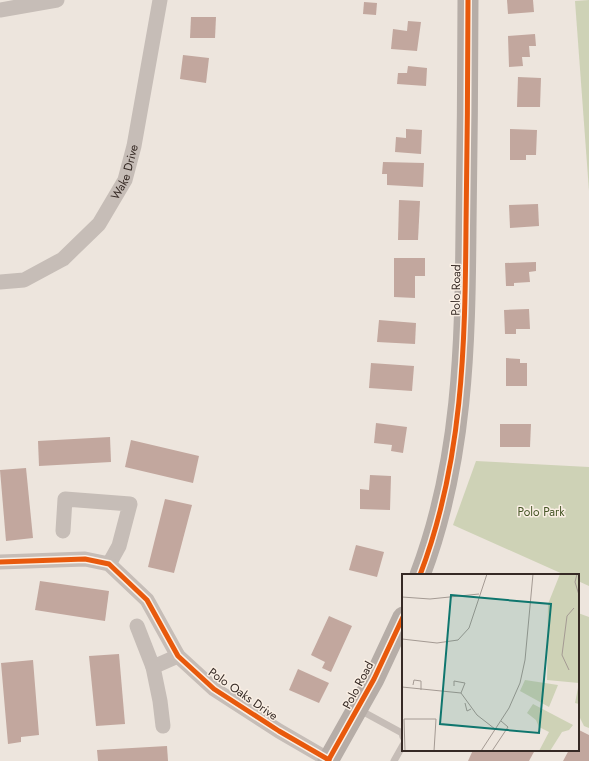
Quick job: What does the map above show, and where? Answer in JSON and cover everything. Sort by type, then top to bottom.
[{"type":"main road","name":"Polo Road","points":[[420,574],[433,534],[448,476],[463,373],[466,305],[468,0]]},
{"type":"main road","name":"Polo Road","points":[[328,760],[374,679],[402,619]]},
{"type":"street","points":[[0,10],[57,0]]},
{"type":"street","name":"Wake Drive","points":[[0,282],[24,280],[63,259],[98,224],[125,180],[134,146],[160,0]]},
{"type":"street","points":[[0,562],[85,559],[108,564],[119,546],[130,504],[65,498],[63,531]]},
{"type":"street","name":"Polo Oaks Drive","points":[[108,564],[147,600],[178,656],[214,689],[279,731],[328,760]]},
{"type":"street","points":[[137,626],[153,668],[160,701],[163,726]]},
{"type":"street","points":[[153,668],[178,656]]},
{"type":"lane","points":[[357,709],[402,734]]},
{"type":"lane","points":[[394,761],[402,747]]},
{"type":"green space","points":[[589,0],[589,191],[575,1]]},
{"type":"green space","name":"Polo Park","points":[[476,461],[589,467],[589,586],[579,581],[579,574],[563,574],[453,525]]},
{"type":"green space","points":[[579,613],[589,617],[589,728],[584,726],[579,716]]},
{"type":"building","points":[[507,0],[533,0],[534,12],[508,14]]},
{"type":"building","points":[[364,2],[377,3],[376,15],[363,14]]},
{"type":"building","points":[[191,17],[216,17],[215,38],[190,38]]},
{"type":"building","points":[[408,21],[421,22],[417,51],[391,49],[393,29],[407,31]]},
{"type":"building","points":[[535,34],[536,46],[529,46],[530,57],[522,57],[523,66],[509,67],[508,36]]},
{"type":"building","points":[[183,55],[209,58],[206,83],[180,79]]},
{"type":"building","points":[[408,66],[427,68],[426,86],[397,84],[398,73],[407,73]]},
{"type":"building","points":[[518,77],[541,78],[540,107],[517,107]]},
{"type":"building","points":[[406,129],[422,130],[421,154],[395,152],[396,137],[406,138]]},
{"type":"building","points":[[510,129],[537,130],[536,155],[526,155],[526,160],[510,160]]},
{"type":"building","points":[[383,162],[424,163],[423,187],[387,185],[387,174],[382,174]]},
{"type":"building","points":[[399,200],[420,201],[418,240],[398,240]]},
{"type":"building","points":[[538,204],[539,226],[510,228],[509,205]]},
{"type":"building","points":[[394,258],[425,258],[425,276],[415,276],[415,298],[394,297]]},
{"type":"building","points":[[536,262],[536,271],[529,272],[530,282],[514,283],[514,286],[506,286],[505,263]]},
{"type":"building","points":[[529,309],[530,329],[516,329],[516,334],[505,334],[504,310]]},
{"type":"building","points":[[379,320],[416,323],[415,344],[377,342]]},
{"type":"building","points":[[506,358],[520,359],[520,363],[527,363],[527,386],[506,386]]},
{"type":"building","points":[[371,363],[414,366],[412,391],[369,388]]},
{"type":"building","points":[[376,423],[407,427],[403,453],[391,451],[392,445],[374,443]]},
{"type":"building","points":[[500,424],[531,424],[530,447],[500,447]]},
{"type":"building","points":[[110,437],[111,462],[39,466],[38,441]]},
{"type":"building","points":[[131,440],[199,456],[193,483],[125,467]]},
{"type":"building","points":[[26,468],[33,538],[6,541],[0,470]]},
{"type":"building","points":[[370,475],[391,476],[390,510],[360,509],[360,489],[369,490]]},
{"type":"building","points":[[165,499],[192,505],[174,573],[148,567]]},
{"type":"building","points":[[356,545],[384,552],[377,577],[349,570]]},
{"type":"building","points":[[40,581],[109,591],[105,621],[35,610]]},
{"type":"building","points":[[329,616],[352,626],[331,672],[322,668],[325,662],[311,655]]},
{"type":"building","points":[[119,654],[125,724],[96,726],[89,656]]},
{"type":"building","points":[[33,660],[39,735],[21,737],[21,742],[8,744],[1,663]]},
{"type":"building","points":[[298,669],[329,683],[319,703],[289,690]]},
{"type":"building","points":[[579,730],[589,735],[589,761],[563,761],[568,751],[579,751]]},
{"type":"building","points":[[167,746],[168,761],[98,761],[97,750]]},
{"type":"building","points":[[473,751],[534,751],[529,761],[468,761]]},
{"type":"cycle path","points":[[420,574],[434,532],[445,490],[459,403],[466,271],[468,0]]},
{"type":"cycle path","points":[[0,562],[85,559],[109,564],[147,600],[178,656],[214,689],[279,731],[329,760]]},
{"type":"cycle path","points":[[328,761],[374,679],[402,619]]}]
